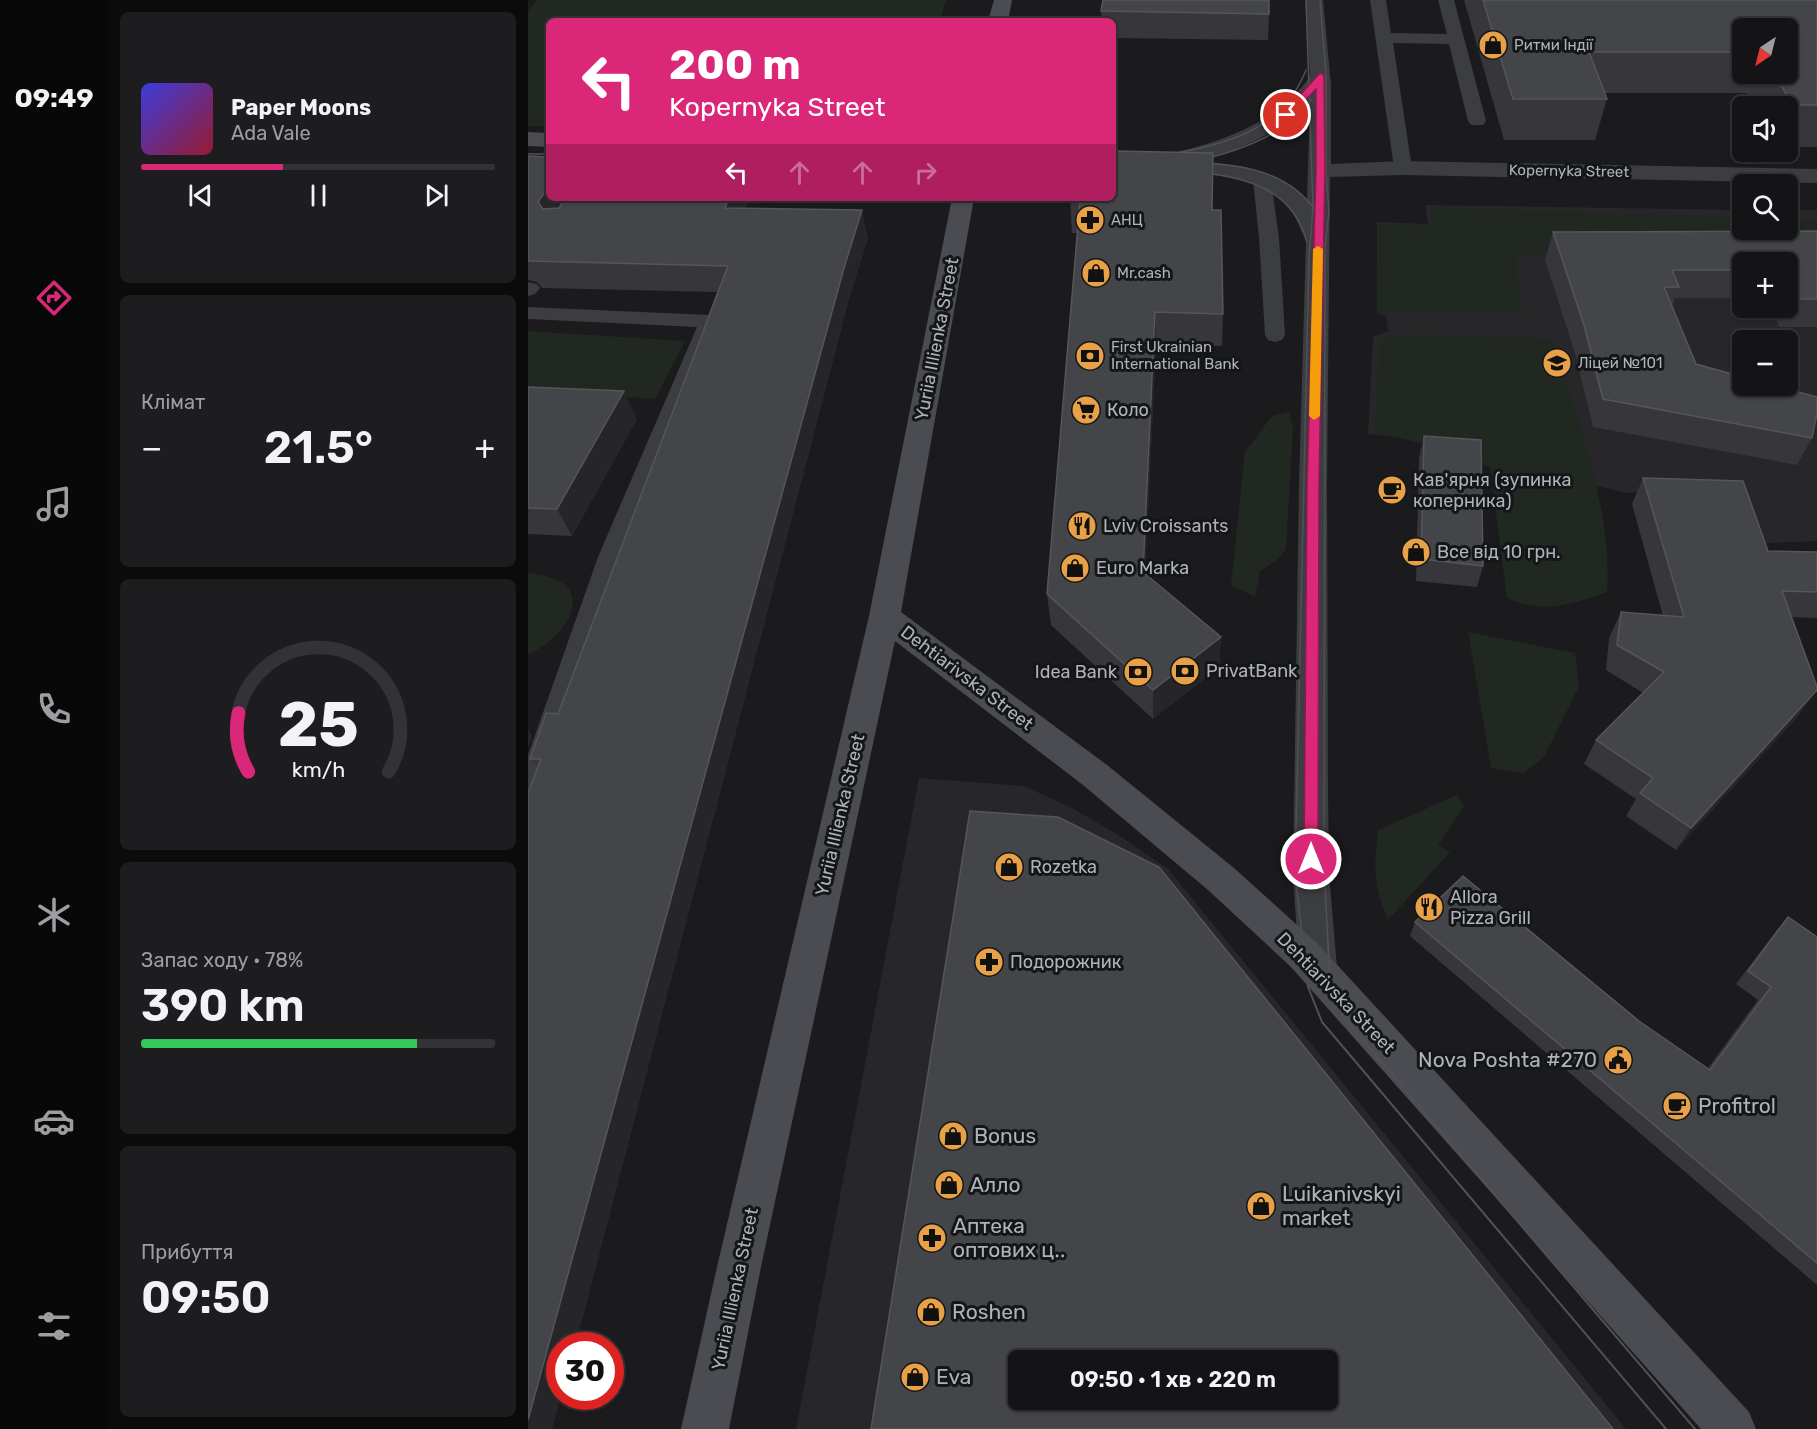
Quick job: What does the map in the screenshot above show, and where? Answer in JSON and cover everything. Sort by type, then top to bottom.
[{"type":"main road","points":[[999,18],[1003,0]]},
{"type":"main road","points":[[528,139],[546,140]]},
{"type":"main road","name":"Yuriia Illienka Street","points":[[705,1429],[741,1255],[885,616],[962,201]]},
{"type":"main road","name":"Dehtiarivska Street","points":[[885,616],[1095,775],[1221,879],[1318,968],[1732,1429]]},
{"type":"street","points":[[1314,0],[1320,75],[1321,171],[1313,497],[1311,864],[1318,968]]},
{"type":"street","points":[[1116,166],[1179,158],[1219,149],[1245,138],[1286,115],[1315,86],[1320,75]]},
{"type":"street","points":[[1116,166],[1229,170],[1262,180],[1291,197],[1306,214],[1318,244]]},
{"type":"street","name":"Kopernyka Street","points":[[1321,171],[1404,168],[1817,176]]},
{"type":"lane","points":[[1378,0],[1404,168]]},
{"type":"lane","points":[[1446,0],[1478,121]]},
{"type":"lane","points":[[1384,38],[1456,39]]},
{"type":"lane","points":[[1262,180],[1269,238],[1275,335]]},
{"type":"lane","points":[[528,313],[710,321],[610,558],[528,795]]},
{"type":"shaded area","points":[[537,0],[946,0],[941,18],[546,18],[546,126],[528,126],[528,11]]},
{"type":"shaded area","name":"Ліцей №101","points":[[1425,205],[1732,210],[1732,240],[1798,240],[1798,210],[1817,210],[1817,541],[1742,544],[1676,490],[1626,493],[1523,468],[1429,440],[1368,434],[1373,337],[1388,331],[1386,316],[1377,313],[1377,222],[1428,224]]},
{"type":"shaded area","points":[[1429,208],[1732,217],[1732,240],[1798,240],[1798,219],[1817,220],[1817,249],[1515,255],[1522,313],[1377,313],[1378,224],[1432,226]]},
{"type":"shaded area","points":[[528,331],[685,341],[655,399],[528,390]]},
{"type":"shaded area","points":[[1418,335],[1553,339],[1599,496],[1607,561],[1607,592],[1569,604],[1545,607],[1520,603],[1507,598],[1490,467],[1434,446],[1375,434],[1379,344],[1384,337]]},
{"type":"shaded area","points":[[1289,412],[1293,428],[1286,549],[1278,559],[1260,571],[1255,597],[1231,585],[1245,452],[1272,416]]},
{"type":"shaded area","points":[[528,573],[550,577],[565,585],[572,595],[572,607],[558,633],[528,655]]},
{"type":"shaded area","points":[[1468,632],[1575,653],[1579,686],[1544,757],[1524,773],[1491,768]]},
{"type":"shaded area","points":[[919,778],[1024,786],[1072,808],[1120,836],[1168,869],[1626,1429],[796,1429]]},
{"type":"shaded area","points":[[1457,795],[1464,806],[1438,845],[1450,852],[1388,920],[1377,886],[1378,830]]},
{"type":"building","points":[[1103,0],[1269,0],[1269,14],[1101,11]]},
{"type":"building","points":[[1483,0],[1817,0],[1817,105],[1798,105],[1798,96],[1787,96],[1780,84],[1798,84],[1798,18],[1732,18],[1732,52],[1589,52],[1607,99],[1513,99]]},
{"type":"building","points":[[1116,151],[1213,153],[1212,210],[1221,210],[1223,314],[1155,312],[1143,572],[1221,637],[1153,690],[1047,594],[1080,201],[1116,201]]},
{"type":"building","points":[[528,156],[546,157],[546,190],[538,202],[543,209],[559,208],[563,201],[728,201],[725,208],[862,210],[844,268],[552,1332],[546,1332],[546,1354],[528,1420],[528,793],[541,759],[530,759],[546,713],[558,714],[728,266],[529,261]]},
{"type":"building","points":[[1732,231],[1732,240],[1798,240],[1798,231],[1817,231],[1817,299],[1798,299],[1798,252],[1732,252],[1732,270],[1672,270],[1679,287],[1664,287],[1696,364],[1732,374],[1732,396],[1798,396],[1798,392],[1817,397],[1817,413],[1812,438],[1603,399],[1584,325],[1553,232]]},
{"type":"building","points":[[528,387],[624,391],[557,509],[528,508]]},
{"type":"building","points":[[1424,436],[1481,440],[1483,566],[1421,559]]},
{"type":"building","points":[[1643,478],[1743,481],[1768,551],[1817,552],[1817,592],[1782,591],[1817,690],[1691,828],[1640,793],[1653,778],[1596,740],[1664,672],[1617,645],[1621,612],[1684,617]]},
{"type":"building","name":"Luikanivskyi market","points":[[970,811],[1058,817],[1159,867],[1613,1429],[871,1429]]},
{"type":"building","points":[[1463,876],[1639,1021],[1710,1070],[1771,987],[1748,971],[1788,917],[1817,937],[1817,1263],[1415,922]]},
{"type":"tram line","points":[[1306,0],[1309,102]]},
{"type":"tram line","points":[[1320,0],[1326,75],[1326,171],[1329,212],[1325,247],[1324,868],[1328,944]]},
{"type":"tram line","points":[[1165,155],[1229,140],[1266,122],[1282,108],[1295,91],[1306,70]]},
{"type":"tram line","points":[[1205,159],[1236,150],[1264,138],[1290,122],[1309,102]]},
{"type":"tram line","points":[[1309,102],[1313,208]]},
{"type":"tram line","points":[[528,154],[546,154]]},
{"type":"tram line","points":[[1197,163],[1230,165],[1262,172],[1291,186],[1313,208]]},
{"type":"tram line","points":[[1197,172],[1250,182],[1265,189],[1291,209],[1307,242]]},
{"type":"tram line","points":[[1303,944],[1295,874],[1309,258],[1313,208]]},
{"type":"tram line","points":[[1303,942],[1308,987],[1322,1022],[1666,1429]]},
{"type":"tram line","points":[[1328,942],[1330,982],[1342,1016],[1695,1429]]},
{"type":"slow traffic","points":[[1314,416],[1318,249]]},
{"type":"place","name":"Ритми Індії","points":[[1493,45]]},
{"type":"place","name":"АНЦ","points":[[1090,220]]},
{"type":"place","name":"Mr.cash","points":[[1096,273]]},
{"type":"place","name":"First Ukrainian International Bank","points":[[1090,356]]},
{"type":"place","name":"Ліцей №101","points":[[1557,363]]},
{"type":"place","name":"Коло","points":[[1086,410]]},
{"type":"place","name":"Кав'ярня (зупинка коперника)","points":[[1392,490]]},
{"type":"place","name":"Lviv Croissants","points":[[1082,526]]},
{"type":"place","name":"Все від 10 грн.","points":[[1416,552]]},
{"type":"place","name":"Euro Marka","points":[[1075,568]]},
{"type":"place","name":"PrivatBank","points":[[1185,671]]},
{"type":"place","name":"Idea Bank","points":[[1138,672]]},
{"type":"place","name":"Rozetka","points":[[1009,867]]},
{"type":"place","name":"Allora Pizza Grill","points":[[1429,907]]},
{"type":"place","name":"Подорожник","points":[[989,962]]},
{"type":"place","name":"Nova Poshta #270","points":[[1618,1060]]},
{"type":"place","name":"Profitrol","points":[[1677,1106]]},
{"type":"place","name":"Bonus","points":[[953,1136]]},
{"type":"place","name":"Алло","points":[[949,1185]]},
{"type":"place","name":"Luikanivskyi market","points":[[1261,1206]]},
{"type":"place","name":"Аптека оптових ц‥","points":[[932,1238]]},
{"type":"place","name":"Roshen","points":[[931,1312]]},
{"type":"place","name":"Eva","points":[[915,1377]]},
{"type":"route","points":[[1286,115],[1315,86],[1320,75],[1321,171],[1318,218],[1313,485],[1311,859]]}]
